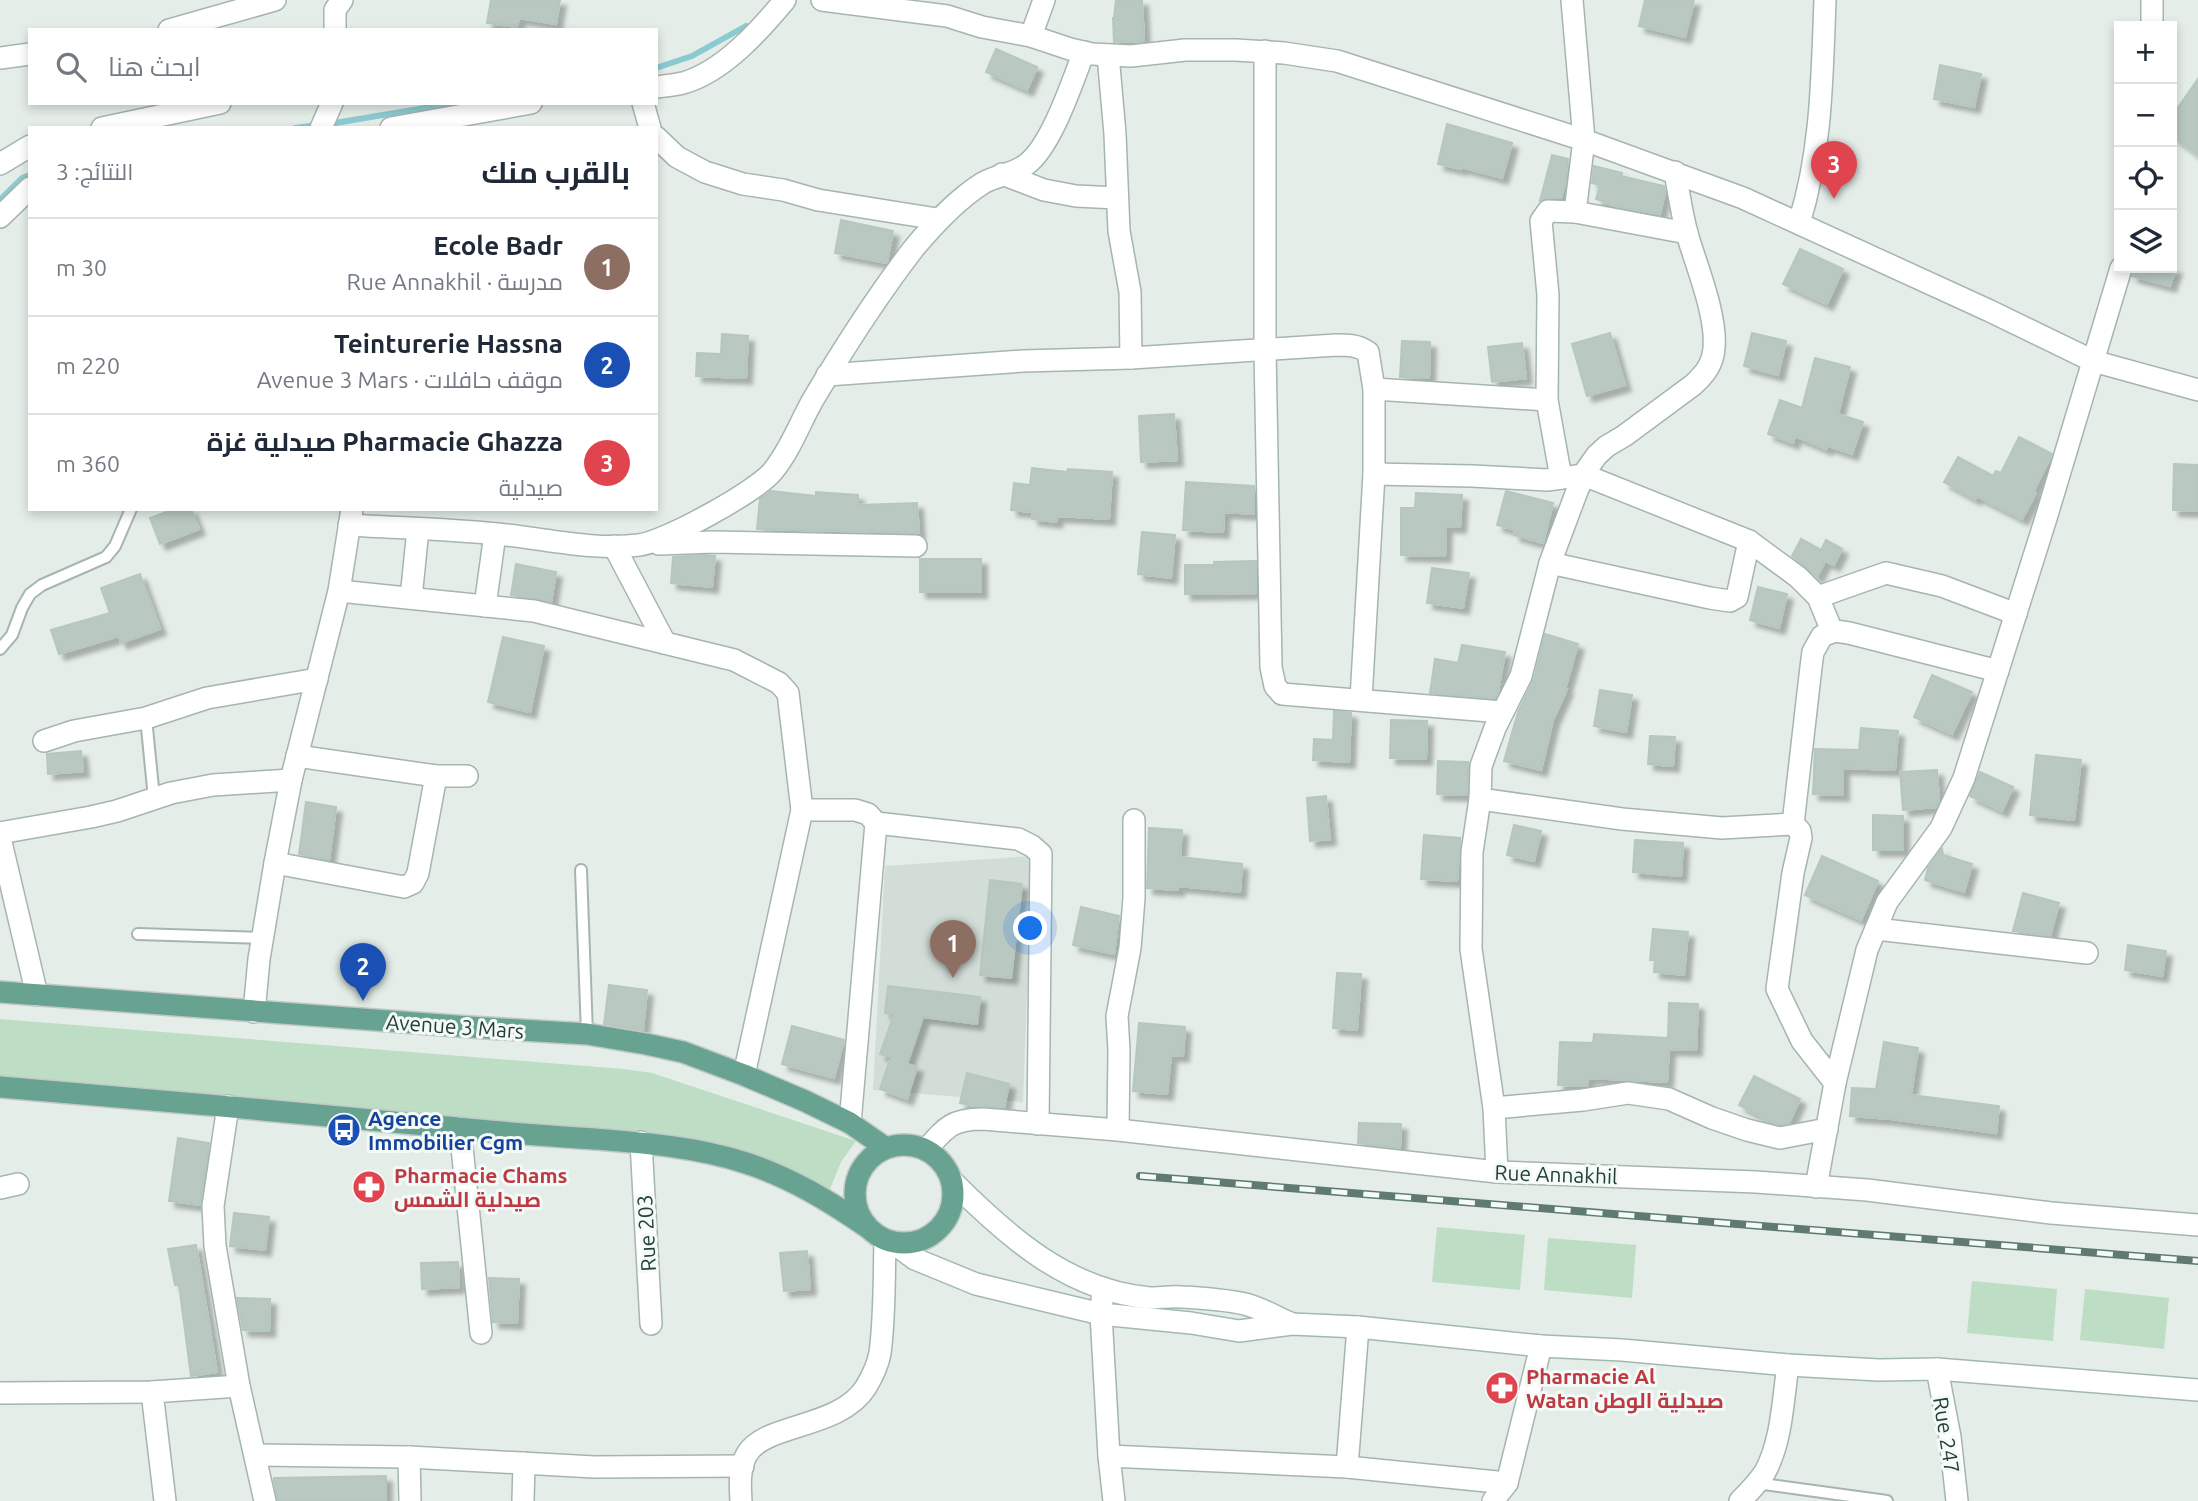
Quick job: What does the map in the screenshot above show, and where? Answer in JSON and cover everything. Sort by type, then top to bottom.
[{"type":"main road","name":"Avenue 3 Mars","points":[[0,992],[587,1034],[646,1044],[683,1052],[744,1075],[850,1123],[886,1148]]},
{"type":"main road","points":[[0,1087],[641,1142],[681,1148],[746,1163],[824,1198],[867,1227],[889,1241],[910,1244],[927,1239],[940,1229],[950,1214],[954,1198],[952,1181],[936,1156],[926,1150],[906,1145],[886,1148],[865,1164],[858,1176],[855,1203],[859,1216],[867,1227]]},
{"type":"street","points":[[176,28],[275,0]]},
{"type":"street","points":[[335,28],[335,10],[342,0]]},
{"type":"street","points":[[658,88],[685,82],[712,68],[764,25],[785,0]]},
{"type":"street","points":[[822,0],[947,8],[982,27],[1031,36],[1084,52],[1108,55],[1131,56],[1185,50],[1265,51],[1337,61],[1584,140],[1744,198],[2093,361],[2198,390]]},
{"type":"street","points":[[1031,36],[1044,0]]},
{"type":"street","points":[[1572,0],[1584,140],[1575,212]]},
{"type":"street","points":[[1799,223],[1810,187],[1820,119],[1825,0]]},
{"type":"street","points":[[2152,0],[2152,21]]},
{"type":"street","points":[[1265,51],[1265,351],[1270,667],[1275,686],[1282,694],[1502,712]]},
{"type":"street","points":[[642,545],[697,522],[770,475],[786,453],[827,375],[884,286],[937,219],[983,184],[1027,164],[1037,152],[1059,116],[1084,52]]},
{"type":"street","points":[[0,58],[28,54]]},
{"type":"street","points":[[1108,55],[1119,231],[1130,292],[1131,358]]},
{"type":"street","points":[[111,126],[211,105]]},
{"type":"street","points":[[322,126],[332,105]]},
{"type":"street","points":[[402,126],[520,105]]},
{"type":"street","points":[[644,105],[649,126]]},
{"type":"street","points":[[658,139],[677,157],[695,167],[743,184],[783,190],[818,200],[937,219]]},
{"type":"street","points":[[0,164],[28,147]]},
{"type":"street","points":[[1497,1172],[1494,1108],[1471,949],[1472,852],[1481,766],[1502,712],[1521,676],[1550,563],[1584,475],[1597,455],[1607,446],[1685,391],[1704,375],[1709,367],[1714,345],[1712,328],[1706,294],[1687,233],[1675,172]]},
{"type":"street","points":[[1002,174],[1044,190],[1076,196],[1117,198]]},
{"type":"street","points":[[0,217],[28,190]]},
{"type":"street","points":[[1561,478],[1547,400],[1548,295],[1541,220],[1548,211],[1575,212],[1687,233]]},
{"type":"street","points":[[1816,1187],[1835,1083],[1861,971],[1887,902],[1937,834],[1964,778],[2119,273]]},
{"type":"street","points":[[827,375],[1023,361],[1131,358],[1354,345],[1368,352],[1374,388],[1374,474],[1362,699]]},
{"type":"street","points":[[1374,388],[1547,400]]},
{"type":"street","points":[[1374,474],[1472,475],[1547,480],[1584,475],[1749,541],[1798,577],[1818,597],[1832,631]]},
{"type":"street","points":[[254,1012],[263,937],[291,780],[339,591],[350,517],[418,529],[614,546],[713,542],[916,546]]},
{"type":"street","points":[[411,598],[418,529]]},
{"type":"street","points":[[485,606],[495,534]]},
{"type":"street","points":[[1550,563],[1730,601],[1737,597],[1749,541]]},
{"type":"street","points":[[614,546],[665,642]]},
{"type":"street","points":[[1818,597],[1886,573],[1942,586],[2016,614]]},
{"type":"street","points":[[339,591],[534,611],[734,660],[779,683],[788,693],[802,810],[744,1075]]},
{"type":"street","points":[[1793,824],[1814,652],[1822,636],[1832,631],[1849,632],[1998,671]]},
{"type":"street","points":[[44,741],[74,731],[146,718],[207,698],[317,679]]},
{"type":"street","points":[[297,756],[436,776],[467,776]]},
{"type":"street","points":[[275,863],[404,887],[413,883],[418,873],[436,776]]},
{"type":"street","points":[[37,995],[0,835],[91,817],[171,793],[213,785],[291,780]]},
{"type":"street","points":[[1479,799],[1622,819],[1722,828],[1793,824],[1800,831],[1801,838],[1777,989],[1802,1041],[1835,1083]]},
{"type":"street","points":[[802,810],[855,810],[868,814],[876,823],[1018,839],[1041,854],[1038,1124]]},
{"type":"street","points":[[1118,1130],[1117,1016],[1130,948],[1134,898],[1134,820]]},
{"type":"street","points":[[850,1123],[876,823]]},
{"type":"street","points":[[1876,929],[2087,953]]},
{"type":"street","points":[[1494,1108],[1628,1093],[1669,1099],[1724,1122],[1780,1138],[1827,1129]]},
{"type":"street","points":[[228,1106],[213,1206],[215,1246],[239,1386],[265,1501]]},
{"type":"street","name":"Rue Annakhil","points":[[926,1150],[945,1129],[955,1122],[967,1119],[1118,1130],[1497,1172],[1756,1182],[1867,1191],[2051,1213],[2198,1225]]},
{"type":"street","points":[[460,1128],[481,1333]]},
{"type":"street","name":"Rue 203","points":[[641,1142],[651,1324]]},
{"type":"street","points":[[952,1181],[1016,1240],[1070,1276],[1103,1288],[1149,1297],[1181,1297],[1245,1304],[1292,1324]]},
{"type":"street","points":[[889,1241],[915,1259],[976,1284],[1101,1314],[1239,1331],[1292,1324],[1358,1328],[1541,1346],[1622,1350],[1788,1365],[1879,1370],[1937,1369],[2198,1390]]},
{"type":"street","points":[[741,1501],[743,1466],[747,1454],[756,1444],[771,1436],[830,1416],[851,1404],[864,1390],[880,1354],[889,1241]]},
{"type":"street","points":[[1103,1288],[1101,1314],[1114,1501]]},
{"type":"street","points":[[1347,1467],[1358,1328]]},
{"type":"street","points":[[1493,1501],[1507,1483],[1541,1346]]},
{"type":"street","points":[[1740,1501],[1766,1470],[1777,1434],[1788,1365]]},
{"type":"street","name":"Rue 247","points":[[1937,1369],[1950,1437],[1957,1501]]},
{"type":"street","points":[[0,1392],[152,1392],[239,1386]]},
{"type":"street","points":[[152,1392],[165,1501]]},
{"type":"street","points":[[256,1455],[409,1457],[594,1467],[743,1466]]},
{"type":"street","points":[[1109,1456],[1347,1467],[1507,1483]]},
{"type":"street","points":[[409,1457],[410,1501]]},
{"type":"street","points":[[523,1501],[524,1463]]},
{"type":"lane","points":[[0,649],[12,635],[30,594],[42,585],[106,556],[115,546],[130,511]]},
{"type":"lane","points":[[146,718],[154,798]]},
{"type":"lane","points":[[580,870],[587,1034]]},
{"type":"lane","points":[[138,934],[263,937]]},
{"type":"lane","points":[[1756,1483],[1887,1501]]},
{"type":"shaded area","points":[[1032,856],[1023,1102],[873,1090],[885,866]]},
{"type":"green space","points":[[0,1019],[652,1073],[856,1141],[841,1162],[830,1189],[758,1157],[0,1079]]},
{"type":"green space","points":[[1437,1227],[1525,1235],[1520,1290],[1432,1282]]},
{"type":"green space","points":[[1548,1238],[1636,1245],[1632,1298],[1544,1290]]},
{"type":"green space","points":[[1972,1281],[2057,1289],[2053,1341],[1967,1333]]},
{"type":"green space","points":[[2085,1289],[2169,1298],[2164,1349],[2080,1340]]},
{"type":"building","points":[[491,0],[560,0],[556,24],[519,18],[517,27],[487,23]]},
{"type":"building","points":[[1116,0],[1142,0],[1144,41],[1114,42],[1113,18]]},
{"type":"building","points":[[1645,0],[1694,0],[1685,37],[1639,26]]},
{"type":"building","points":[[996,49],[1037,67],[1027,90],[986,72]]},
{"type":"building","points":[[1940,65],[1981,74],[1974,107],[1934,99]]},
{"type":"building","points":[[2198,79],[2198,155],[2177,140],[2177,109]]},
{"type":"building","points":[[1447,124],[1512,143],[1502,178],[1438,164]]},
{"type":"building","points":[[1552,155],[1568,159],[1565,184],[1561,198],[1540,201]]},
{"type":"building","points":[[1594,166],[1622,173],[1621,176],[1664,186],[1660,214],[1618,207],[1596,199],[1600,185],[1592,183]]},
{"type":"building","points":[[841,220],[893,231],[887,263],[835,253]]},
{"type":"building","points":[[1800,249],[1843,269],[1827,304],[1783,284]]},
{"type":"building","points":[[2133,273],[2174,273],[2170,286],[2132,276]]},
{"type":"building","points":[[1610,333],[1625,385],[1587,396],[1572,344]]},
{"type":"building","points":[[1752,333],[1786,341],[1778,375],[1744,366]]},
{"type":"building","points":[[722,334],[748,336],[746,378],[696,376],[697,353],[721,354]]},
{"type":"building","points":[[1402,341],[1430,342],[1429,378],[1400,377]]},
{"type":"building","points":[[1522,343],[1526,378],[1492,382],[1488,347]]},
{"type":"building","points":[[1815,358],[1850,367],[1838,414],[1863,422],[1852,454],[1828,446],[1826,449],[1795,436],[1793,443],[1768,434],[1780,400],[1802,408]]},
{"type":"building","points":[[1174,414],[1177,460],[1141,462],[1139,416]]},
{"type":"building","points":[[2019,437],[2052,454],[2022,519],[1944,482],[1958,457],[1993,476],[1996,471],[2001,473]]},
{"type":"building","points":[[2174,464],[2198,465],[2198,511],[2173,510]]},
{"type":"building","points":[[1032,468],[1067,472],[1068,469],[1112,472],[1109,519],[1057,516],[1056,522],[1032,519],[1033,512],[1011,510],[1014,483],[1030,485]]},
{"type":"building","points":[[1186,482],[1254,486],[1254,514],[1224,512],[1223,532],[1183,530]]},
{"type":"building","points":[[771,491],[816,496],[816,492],[858,495],[858,505],[917,503],[919,533],[757,529],[760,499]]},
{"type":"building","points":[[1506,491],[1553,503],[1543,543],[1514,535],[1515,530],[1497,525]]},
{"type":"building","points":[[1416,493],[1462,495],[1460,527],[1446,526],[1445,556],[1401,555],[1401,508],[1415,508]]},
{"type":"building","points":[[169,511],[192,511],[199,529],[160,544],[150,518]]},
{"type":"building","points":[[1142,532],[1175,535],[1171,578],[1138,574]]},
{"type":"building","points":[[1801,539],[1821,550],[1826,540],[1842,549],[1834,565],[1825,561],[1817,577],[1792,556]]},
{"type":"building","points":[[715,556],[712,587],[671,583],[673,557]]},
{"type":"building","points":[[920,559],[981,559],[981,592],[920,592]]},
{"type":"building","points":[[1256,561],[1256,593],[1185,594],[1185,565]]},
{"type":"building","points":[[516,564],[556,572],[551,602],[511,595]]},
{"type":"building","points":[[1432,568],[1469,573],[1463,608],[1427,603]]},
{"type":"building","points":[[140,574],[160,629],[121,643],[119,636],[59,654],[51,630],[110,613],[101,588]]},
{"type":"building","points":[[1758,587],[1787,594],[1779,628],[1750,620]]},
{"type":"building","points":[[1545,634],[1578,644],[1567,689],[1553,720],[1541,770],[1504,761],[1518,712],[1534,679]]},
{"type":"building","points":[[503,637],[544,646],[530,712],[488,702]]},
{"type":"building","points":[[1462,645],[1505,652],[1495,698],[1430,693],[1435,659],[1458,663]]},
{"type":"building","points":[[1932,675],[1972,692],[1952,734],[1914,717]]},
{"type":"building","points":[[1600,690],[1632,695],[1626,732],[1594,726]]},
{"type":"building","points":[[1334,711],[1351,713],[1349,762],[1313,760],[1314,739],[1333,740]]},
{"type":"building","points":[[1391,720],[1427,721],[1426,759],[1390,758]]},
{"type":"building","points":[[1861,728],[1898,731],[1895,770],[1843,768],[1843,795],[1813,794],[1815,749],[1859,750]]},
{"type":"building","points":[[1650,736],[1675,737],[1673,766],[1648,764]]},
{"type":"building","points":[[81,751],[83,771],[48,774],[47,754]]},
{"type":"building","points":[[2036,755],[2081,760],[2074,820],[2030,815]]},
{"type":"building","points":[[1438,761],[1468,762],[1467,795],[1437,794]]},
{"type":"building","points":[[1937,770],[1939,801],[1936,807],[1903,810],[1900,772]]},
{"type":"building","points":[[1980,772],[2013,787],[2002,811],[1970,796]]},
{"type":"building","points":[[1326,796],[1330,839],[1310,841],[1307,798]]},
{"type":"building","points":[[306,802],[336,807],[329,860],[299,854]]},
{"type":"building","points":[[1873,815],[1903,816],[1903,850],[1873,850]]},
{"type":"building","points":[[1514,825],[1541,831],[1534,861],[1507,855]]},
{"type":"building","points":[[1149,828],[1182,830],[1180,857],[1242,864],[1240,892],[1178,886],[1178,890],[1147,888]]},
{"type":"building","points":[[1424,835],[1460,838],[1457,881],[1421,879]]},
{"type":"building","points":[[1635,840],[1683,843],[1681,876],[1633,872]]},
{"type":"building","points":[[1942,849],[1943,855],[1972,864],[1964,892],[1925,880],[1928,868]]},
{"type":"building","points":[[1822,856],[1878,881],[1861,920],[1805,895]]},
{"type":"building","points":[[990,880],[1022,884],[1011,978],[980,975]]},
{"type":"building","points":[[2023,893],[2059,903],[2050,936],[2013,931]]},
{"type":"building","points":[[1081,907],[1119,916],[1114,954],[1073,945]]},
{"type":"building","points":[[1653,929],[1688,932],[1684,975],[1654,972],[1655,960],[1650,960]]},
{"type":"building","points":[[2128,945],[2166,951],[2162,976],[2125,970]]},
{"type":"building","points":[[1337,973],[1361,974],[1357,1030],[1333,1028]]},
{"type":"building","points":[[609,985],[647,990],[643,1030],[604,1024]]},
{"type":"building","points":[[888,986],[980,997],[977,1024],[923,1017],[907,1064],[917,1067],[907,1099],[880,1089],[891,1057],[880,1054],[894,1014],[885,1013]]},
{"type":"building","points":[[1669,1003],[1698,1004],[1696,1050],[1669,1049],[1667,1082],[1588,1078],[1588,1086],[1558,1085],[1560,1042],[1593,1043],[1594,1034],[1668,1038]]},
{"type":"building","points":[[1139,1023],[1185,1027],[1183,1056],[1171,1055],[1167,1094],[1133,1091]]},
{"type":"building","points":[[792,1026],[844,1040],[834,1078],[782,1064]]},
{"type":"building","points":[[1884,1042],[1918,1048],[1911,1095],[1999,1106],[1996,1133],[1850,1116],[1852,1088],[1876,1089]]},
{"type":"building","points":[[967,1073],[1009,1084],[1004,1108],[960,1103]]},
{"type":"building","points":[[1754,1076],[1800,1099],[1789,1123],[1780,1125],[1764,1121],[1765,1118],[1739,1105]]},
{"type":"building","points":[[1359,1123],[1401,1124],[1400,1148],[1358,1143]]},
{"type":"building","points":[[178,1138],[209,1143],[200,1205],[169,1201]]},
{"type":"building","points":[[234,1213],[269,1217],[265,1250],[230,1246]]},
{"type":"building","points":[[196,1245],[217,1372],[191,1376],[179,1285],[175,1285],[168,1249]]},
{"type":"building","points":[[807,1251],[810,1289],[784,1291],[780,1253]]},
{"type":"building","points":[[458,1262],[459,1287],[422,1289],[421,1263]]},
{"type":"building","points":[[489,1278],[519,1279],[517,1323],[493,1322]]},
{"type":"building","points":[[237,1298],[270,1299],[269,1331],[243,1330]]},
{"type":"building","points":[[386,1476],[386,1501],[278,1501],[274,1481],[274,1478]]},
{"type":"waterway","points":[[658,67],[692,56],[746,26]]},
{"type":"waterway","points":[[329,124],[443,105]]},
{"type":"waterway","points":[[310,126],[318,125]]},
{"type":"waterway","points":[[0,200],[22,178],[28,176]]},
{"type":"railway","points":[[1140,1176],[2198,1261]]},
{"type":"place","name":"Pharmacie Ghazza صيدلية غزة","points":[[1834,199]]},
{"type":"place","name":"Ecole Badr","points":[[953,978]]},
{"type":"place","name":"Teinturerie Hassna","points":[[363,1001]]},
{"type":"place","name":"Agence Immobilier Cgm","points":[[344,1130]]},
{"type":"place","name":"Pharmacie Chams صيدلية الشمس","points":[[369,1187]]},
{"type":"place","name":"Pharmacie Al Watan صيدلية الوطن","points":[[1502,1388]]}]
